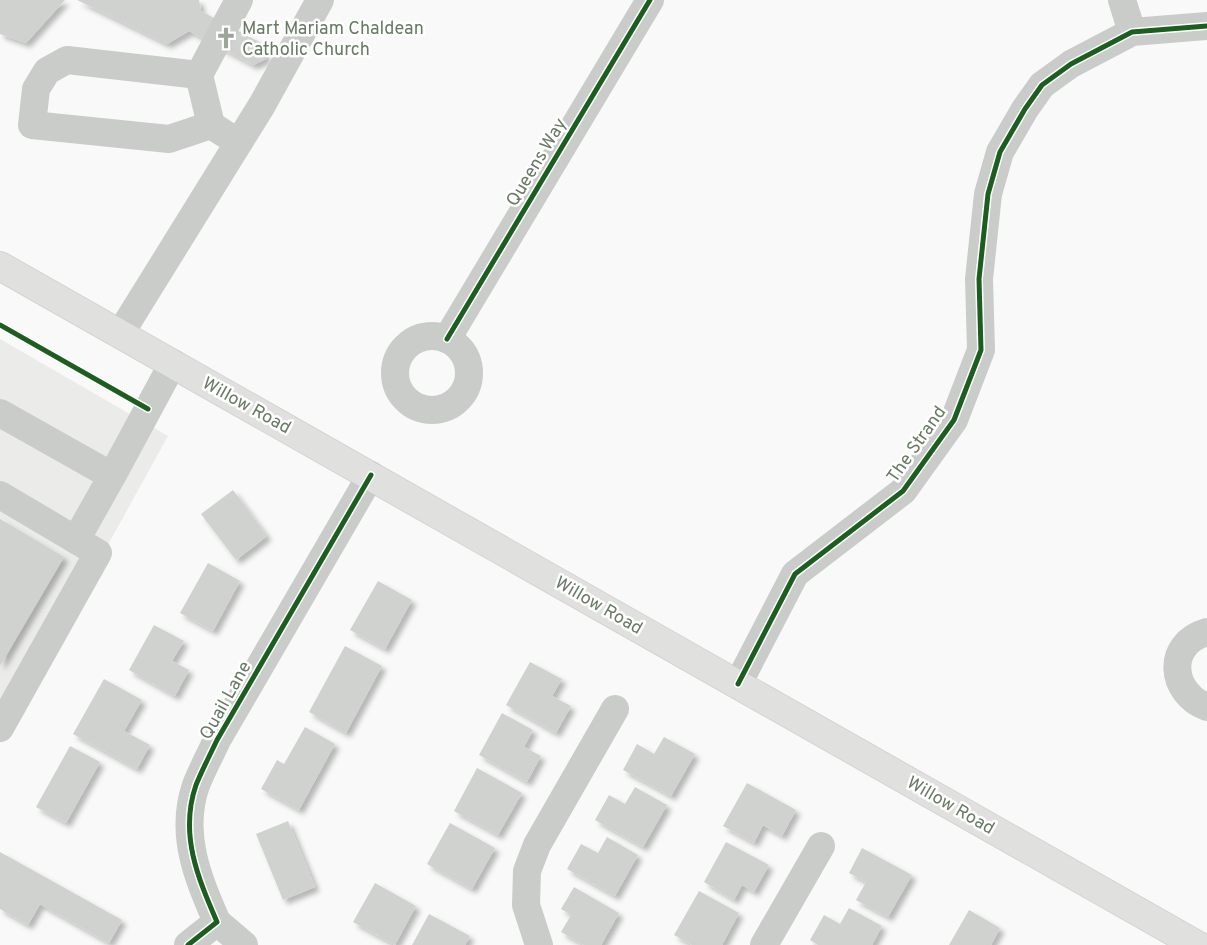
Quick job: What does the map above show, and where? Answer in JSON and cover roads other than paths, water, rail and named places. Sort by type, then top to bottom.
[{"type":"main road","name":"Willow Road","points":[[0,266],[1197,945]]},
{"type":"street","points":[[239,0],[199,75],[211,125],[240,142]]},
{"type":"street","points":[[120,334],[240,142],[320,0]]},
{"type":"street","name":"Queens Way","points":[[447,339],[650,0]]},
{"type":"street","points":[[1122,0],[1132,32]]},
{"type":"street","name":"The Strand","points":[[738,684],[795,574],[903,491],[954,420],[981,350],[979,279],[988,194],[1000,152],[1025,109],[1042,85],[1071,64],[1132,32],[1207,26]]},
{"type":"street","points":[[199,75],[67,60],[47,71],[36,89],[32,125],[169,139],[211,125]]},
{"type":"street","points":[[76,540],[173,363]]},
{"type":"street","points":[[0,412],[112,476]]},
{"type":"street","name":"Quail Lane","points":[[217,922],[191,856],[189,817],[196,786],[217,740],[371,475]]},
{"type":"street","points":[[0,495],[98,553],[0,728]]},
{"type":"street","points":[[1207,632],[1190,640],[1183,649],[1178,660],[1177,672],[1180,684],[1186,695],[1196,703],[1207,707]]},
{"type":"street","points":[[539,945],[526,905],[526,871],[537,845],[615,708]]},
{"type":"street","points":[[764,945],[821,846]]},
{"type":"street","points":[[188,945],[217,922],[244,945]]},
{"type":"place","name":"Mart Mariam Chaldean Catholic Church","points":[[226,38]]}]
